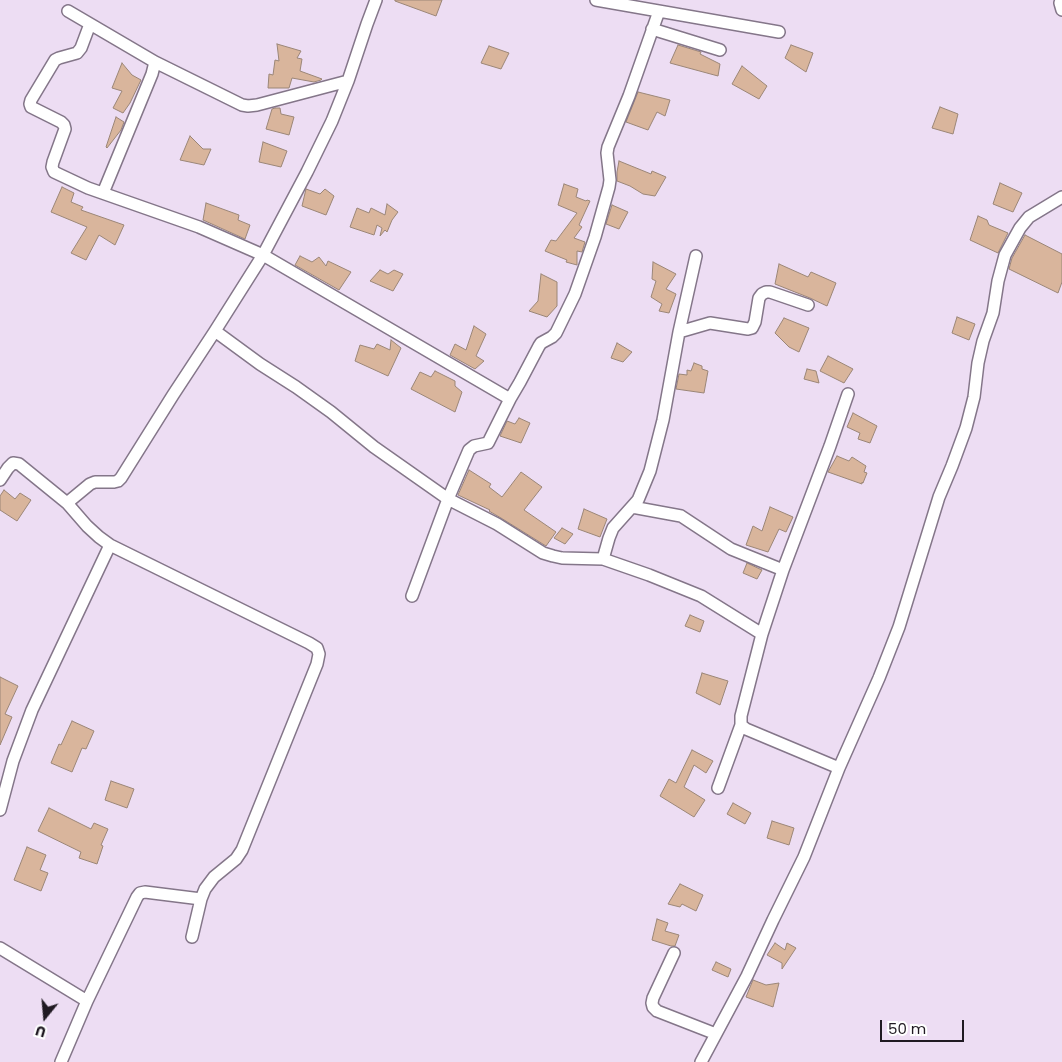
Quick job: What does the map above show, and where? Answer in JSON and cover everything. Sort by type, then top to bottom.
[{"type":"street","points":[[67,503],[90,484],[95,482],[114,482],[121,478],[262,256],[328,130],[348,81],[376,0]]},
{"type":"street","points":[[596,0],[630,3],[659,11],[779,32]]},
{"type":"street","points":[[1061,0],[1062,10]]},
{"type":"street","points":[[68,11],[154,62],[248,106],[348,81]]},
{"type":"street","points":[[412,596],[448,499],[469,450],[474,446],[488,443],[490,440],[538,346],[556,333],[578,285],[596,237],[609,187],[608,147],[629,96],[659,11]]},
{"type":"street","points":[[90,24],[77,53],[55,60],[30,104],[35,110],[64,125],[65,129],[53,162],[54,172],[88,188],[199,227],[262,256],[510,399]]},
{"type":"street","points":[[652,29],[720,50]]},
{"type":"street","points":[[103,193],[152,74],[154,62]]},
{"type":"street","points":[[701,1062],[747,976],[772,920],[804,857],[839,768],[879,678],[899,627],[939,497],[966,428],[974,397],[978,363],[983,341],[993,313],[998,281],[1005,255],[1020,228],[1029,217],[1062,196]]},
{"type":"street","points":[[603,559],[613,528],[638,500],[650,471],[664,420],[696,256]]},
{"type":"street","points":[[680,332],[710,323],[752,328],[755,322],[759,298],[766,292],[808,305]]},
{"type":"street","points":[[215,332],[331,412],[374,447],[448,499],[497,524],[548,554],[562,558],[603,559],[696,593],[762,634]]},
{"type":"street","points":[[718,788],[741,724],[741,716],[762,634],[783,570],[848,394]]},
{"type":"street","points":[[0,480],[4,465],[20,464],[67,503],[87,526],[110,545],[310,643],[319,654],[317,664],[242,850],[236,859],[214,877],[205,889],[192,937]]},
{"type":"street","points":[[632,507],[681,516],[731,549],[783,570]]},
{"type":"street","points":[[0,810],[14,761],[32,710],[110,545]]},
{"type":"street","points":[[741,724],[746,729],[839,768]]},
{"type":"street","points":[[61,1062],[133,903],[140,893],[201,899]]},
{"type":"street","points":[[0,948],[88,1001]]},
{"type":"street","points":[[674,953],[653,998],[653,1007],[657,1011],[716,1034]]},
{"type":"building","points":[[395,0],[442,0],[436,16]]},
{"type":"building","points":[[277,44],[301,51],[297,58],[302,59],[300,71],[322,79],[314,82],[292,78],[289,88],[268,88],[269,74],[273,75],[275,60],[279,61]]},
{"type":"building","points":[[678,45],[701,52],[700,54],[720,64],[718,76],[670,63]]},
{"type":"building","points":[[791,45],[813,53],[806,72],[785,58]]},
{"type":"building","points":[[489,46],[509,53],[501,69],[481,63]]},
{"type":"building","points":[[122,63],[132,75],[141,80],[123,113],[113,108],[122,91],[112,88]]},
{"type":"building","points":[[742,66],[767,86],[759,99],[732,84]]},
{"type":"building","points":[[638,92],[670,100],[665,116],[657,112],[648,130],[626,122]]},
{"type":"building","points":[[940,107],[958,114],[953,134],[932,128]]},
{"type":"building","points":[[280,108],[281,114],[294,117],[289,135],[266,129],[272,109]]},
{"type":"building","points":[[116,117],[124,122],[121,130],[107,148],[106,147]]},
{"type":"building","points":[[190,136],[203,149],[211,149],[204,165],[180,160]]},
{"type":"building","points":[[263,142],[287,151],[281,167],[259,162]]},
{"type":"building","points":[[619,161],[651,174],[652,171],[666,177],[655,196],[643,194],[617,181]]},
{"type":"building","points":[[1000,183],[1022,193],[1013,212],[993,204]]},
{"type":"building","points":[[564,184],[578,189],[576,197],[590,201],[579,225],[582,227],[574,238],[585,242],[582,252],[577,251],[577,265],[566,262],[567,260],[545,251],[551,240],[556,241],[577,213],[558,205]]},
{"type":"building","points":[[62,187],[74,193],[71,202],[83,207],[81,210],[124,225],[115,245],[99,235],[86,260],[71,253],[87,227],[51,212]]},
{"type":"building","points":[[306,189],[320,194],[325,189],[334,196],[326,215],[302,206]]},
{"type":"building","points":[[206,203],[239,215],[238,220],[250,225],[245,239],[203,220]]},
{"type":"building","points":[[387,204],[398,212],[387,232],[385,230],[380,236],[382,228],[377,225],[374,235],[350,227],[357,208],[369,213],[371,208],[385,215]]},
{"type":"building","points":[[612,205],[628,212],[619,229],[606,224]]},
{"type":"building","points":[[978,216],[987,220],[989,225],[1008,233],[998,253],[970,240]]},
{"type":"building","points":[[1025,235],[1062,254],[1062,282],[1058,293],[1009,269],[1012,258]]},
{"type":"building","points":[[300,256],[312,262],[319,257],[326,266],[328,261],[351,272],[339,290],[295,265]]},
{"type":"building","points":[[653,262],[676,274],[666,289],[676,294],[669,313],[659,311],[662,304],[651,297],[656,281],[652,279]]},
{"type":"building","points":[[779,264],[808,277],[811,272],[836,283],[827,306],[775,284]]},
{"type":"building","points":[[380,270],[388,274],[394,270],[403,274],[393,291],[370,281]]},
{"type":"building","points":[[541,274],[557,282],[557,306],[547,317],[529,311],[538,301]]},
{"type":"building","points":[[957,317],[975,324],[969,340],[952,333]]},
{"type":"building","points":[[784,318],[809,328],[799,352],[789,347],[775,333]]},
{"type":"building","points":[[474,326],[486,334],[476,356],[484,361],[475,369],[450,355],[455,344],[466,350]]},
{"type":"building","points":[[391,340],[401,348],[388,376],[355,361],[360,345],[374,349],[377,344],[390,350]]},
{"type":"building","points":[[617,343],[632,352],[623,362],[611,358]]},
{"type":"building","points":[[828,356],[853,369],[844,383],[820,371]]},
{"type":"building","points":[[694,363],[708,371],[704,393],[676,389],[679,374],[687,375],[687,370],[691,371]]},
{"type":"building","points":[[807,369],[816,371],[819,383],[804,379]]},
{"type":"building","points":[[435,371],[455,381],[455,386],[462,392],[455,412],[411,389],[420,372],[431,377]]},
{"type":"building","points":[[853,413],[877,426],[870,443],[858,439],[860,433],[847,427]]},
{"type":"building","points":[[519,418],[530,423],[521,443],[500,436],[507,421],[515,424]]},
{"type":"building","points":[[837,456],[849,461],[852,457],[866,466],[864,472],[867,473],[862,484],[828,472]]},
{"type":"building","points":[[469,470],[491,484],[489,487],[502,497],[521,472],[542,487],[524,510],[556,532],[546,546],[490,510],[458,495]]},
{"type":"building","points":[[4,490],[15,499],[20,493],[31,500],[17,521],[0,510],[0,496]]},
{"type":"building","points":[[770,507],[793,517],[786,532],[779,529],[768,552],[746,545],[753,526],[762,531]]},
{"type":"building","points":[[584,509],[607,519],[600,537],[578,529]]},
{"type":"building","points":[[562,528],[573,534],[565,544],[554,538]]},
{"type":"building","points":[[747,563],[762,570],[757,579],[743,573]]},
{"type":"building","points":[[690,615],[704,621],[700,632],[685,626]]},
{"type":"building","points":[[702,673],[728,681],[720,705],[696,693]]},
{"type":"building","points":[[0,677],[18,686],[5,714],[12,717],[0,745]]},
{"type":"building","points":[[72,721],[94,731],[86,749],[82,748],[72,772],[51,763]]},
{"type":"building","points":[[692,750],[713,761],[706,773],[694,765],[684,787],[705,800],[694,817],[660,796],[669,779],[676,783]]},
{"type":"building","points":[[111,781],[134,789],[127,808],[105,800]]},
{"type":"building","points":[[733,803],[751,813],[745,824],[727,814]]},
{"type":"building","points":[[49,808],[91,829],[94,823],[108,829],[101,845],[103,846],[97,864],[79,858],[81,852],[38,831]]},
{"type":"building","points":[[772,821],[794,828],[789,845],[767,838]]},
{"type":"building","points":[[27,847],[46,855],[40,870],[48,873],[41,891],[14,880]]},
{"type":"building","points":[[680,884],[703,895],[696,911],[682,904],[680,907],[668,904]]},
{"type":"building","points":[[657,919],[668,923],[665,931],[679,935],[675,946],[652,940]]},
{"type":"building","points":[[775,943],[785,950],[787,943],[796,948],[782,969],[782,963],[767,955]]},
{"type":"building","points":[[716,962],[731,969],[728,977],[712,970]]},
{"type":"building","points":[[753,980],[766,985],[779,983],[773,1007],[746,997]]}]
